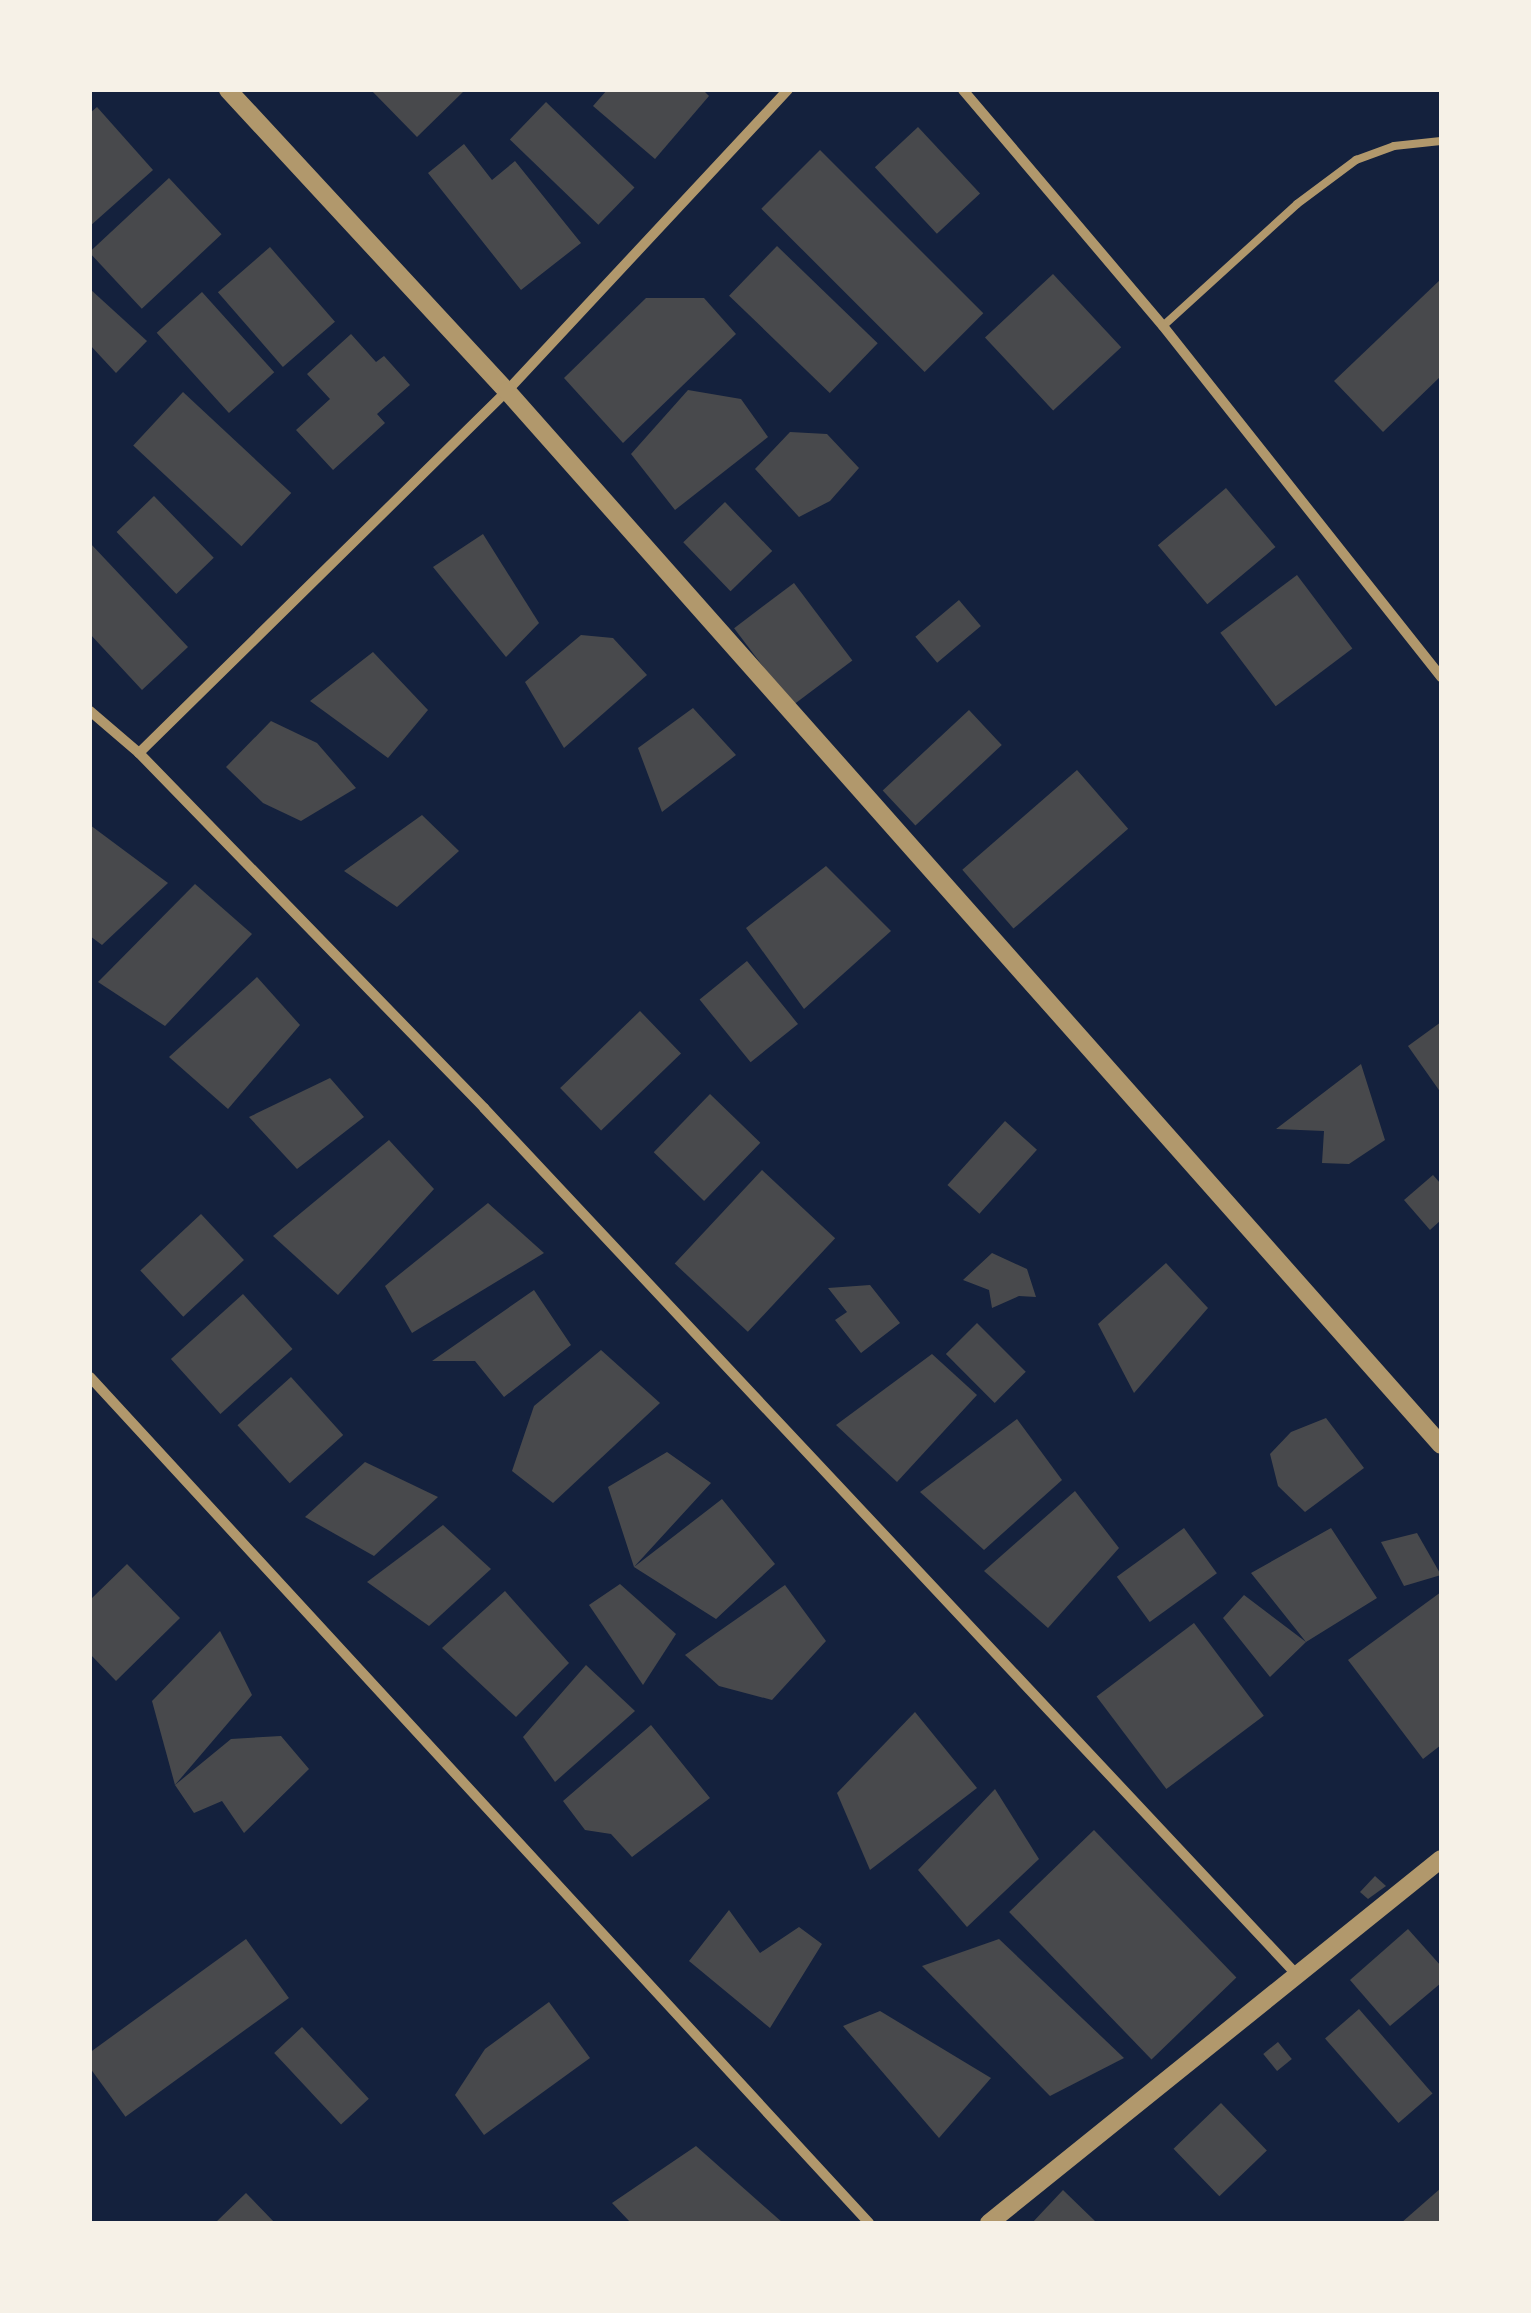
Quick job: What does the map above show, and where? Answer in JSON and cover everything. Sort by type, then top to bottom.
[{"type":"street","points":[[228,90],[507,391],[1441,1445]]},
{"type":"street","points":[[139,753],[507,391],[788,90]]},
{"type":"street","points":[[963,90],[1163,326],[1441,677]]},
{"type":"street","points":[[90,711],[139,753],[498,1122],[1298,1976]]},
{"type":"street","points":[[90,1376],[869,2223]]},
{"type":"street","points":[[989,2223],[1441,1858]]},
{"type":"lane","points":[[1163,326],[1297,204],[1356,160],[1394,146],[1441,141]]},
{"type":"building","points":[[371,90],[465,90],[417,137]]},
{"type":"building","points":[[607,90],[703,90],[709,96],[655,159],[593,106]]},
{"type":"building","points":[[546,102],[634,187],[598,225],[510,139]]},
{"type":"building","points":[[97,107],[153,170],[90,226],[90,113]]},
{"type":"building","points":[[918,127],[980,194],[937,234],[875,167]]},
{"type":"building","points":[[464,144],[492,180],[515,161],[581,243],[521,290],[428,173]]},
{"type":"building","points":[[820,150],[983,313],[925,372],[761,209]]},
{"type":"building","points":[[169,178],[222,234],[142,309],[90,252]]},
{"type":"building","points":[[777,246],[878,343],[830,393],[729,296]]},
{"type":"building","points":[[270,247],[335,322],[283,367],[218,292]]},
{"type":"building","points":[[1053,274],[1121,347],[1053,411],[985,337]]},
{"type":"building","points":[[1441,279],[1441,376],[1383,432],[1334,381]]},
{"type":"building","points":[[90,289],[147,341],[116,373],[90,345]]},
{"type":"building","points":[[202,292],[274,372],[229,413],[157,333]]},
{"type":"building","points":[[646,298],[704,298],[736,334],[623,443],[564,378]]},
{"type":"building","points":[[351,334],[376,362],[384,356],[410,385],[377,414],[385,423],[333,470],[296,430],[330,399],[307,374]]},
{"type":"building","points":[[688,390],[741,399],[768,437],[675,510],[631,454]]},
{"type":"building","points":[[183,392],[291,493],[241,546],[133,445]]},
{"type":"building","points":[[790,432],[827,434],[859,468],[830,501],[799,517],[755,469]]},
{"type":"building","points":[[1226,488],[1275,547],[1207,604],[1158,545]]},
{"type":"building","points":[[154,496],[214,558],[176,594],[117,532]]},
{"type":"building","points":[[725,502],[772,551],[731,591],[683,542]]},
{"type":"building","points":[[483,534],[539,623],[506,657],[433,567]]},
{"type":"building","points":[[90,543],[188,647],[142,690],[90,634]]},
{"type":"building","points":[[1297,575],[1352,648],[1276,706],[1220,633]]},
{"type":"building","points":[[794,583],[852,660],[792,706],[734,628]]},
{"type":"building","points":[[959,600],[981,626],[937,663],[915,637]]},
{"type":"building","points":[[581,635],[613,638],[647,675],[564,748],[525,682]]},
{"type":"building","points":[[373,652],[428,710],[388,758],[310,701]]},
{"type":"building","points":[[693,708],[736,755],[662,812],[638,748]]},
{"type":"building","points":[[969,710],[1002,745],[915,826],[883,790]]},
{"type":"building","points":[[271,721],[317,743],[356,788],[301,821],[263,803],[226,767]]},
{"type":"building","points":[[1077,770],[1128,829],[1013,929],[962,870]]},
{"type":"building","points":[[422,815],[459,851],[397,907],[344,871]]},
{"type":"building","points":[[90,825],[168,883],[102,945],[90,936]]},
{"type":"building","points":[[826,866],[891,931],[804,1009],[746,928]]},
{"type":"building","points":[[195,884],[252,934],[165,1026],[98,982]]},
{"type":"building","points":[[747,961],[798,1024],[751,1062],[700,999]]},
{"type":"building","points":[[257,977],[300,1025],[228,1109],[169,1057]]},
{"type":"building","points":[[640,1011],[681,1053],[601,1131],[560,1088]]},
{"type":"building","points":[[1441,1022],[1441,1093],[1408,1046]]},
{"type":"building","points":[[1361,1064],[1385,1140],[1349,1164],[1322,1163],[1324,1131],[1276,1129]]},
{"type":"building","points":[[330,1078],[364,1117],[297,1169],[249,1117]]},
{"type":"building","points":[[710,1094],[760,1143],[704,1201],[654,1152]]},
{"type":"building","points":[[1005,1121],[1037,1150],[979,1214],[947,1185]]},
{"type":"building","points":[[389,1140],[434,1189],[338,1295],[273,1236]]},
{"type":"building","points":[[762,1170],[835,1238],[748,1332],[675,1264]]},
{"type":"building","points":[[1433,1175],[1441,1184],[1441,1220],[1430,1230],[1404,1200]]},
{"type":"building","points":[[488,1203],[544,1253],[412,1333],[385,1286]]},
{"type":"building","points":[[201,1214],[244,1260],[183,1317],[140,1271]]},
{"type":"building","points":[[992,1253],[1027,1269],[1036,1297],[1019,1296],[992,1308],[989,1290],[963,1280]]},
{"type":"building","points":[[1166,1263],[1208,1308],[1134,1393],[1098,1324]]},
{"type":"building","points":[[870,1285],[900,1323],[861,1353],[835,1320],[847,1312],[828,1288]]},
{"type":"building","points":[[534,1290],[571,1345],[504,1397],[475,1361],[432,1361]]},
{"type":"building","points":[[243,1294],[293,1349],[220,1414],[171,1359]]},
{"type":"building","points":[[977,1323],[1026,1372],[995,1403],[946,1354]]},
{"type":"building","points":[[601,1350],[660,1403],[553,1503],[512,1471],[534,1406]]},
{"type":"building","points":[[932,1354],[977,1395],[897,1482],[836,1425]]},
{"type":"building","points":[[291,1377],[343,1435],[290,1483],[237,1425]]},
{"type":"building","points":[[1326,1418],[1364,1468],[1305,1512],[1278,1486],[1270,1454],[1291,1432]]},
{"type":"building","points":[[1017,1419],[1062,1480],[984,1550],[920,1492]]},
{"type":"building","points":[[667,1452],[711,1483],[634,1567],[608,1487]]},
{"type":"building","points":[[365,1462],[438,1497],[374,1556],[305,1517]]},
{"type":"building","points":[[1075,1491],[1119,1548],[1048,1628],[984,1571]]},
{"type":"building","points":[[722,1499],[775,1564],[716,1619],[634,1567]]},
{"type":"building","points":[[443,1525],[491,1569],[429,1626],[367,1582]]},
{"type":"building","points":[[1184,1528],[1217,1573],[1150,1622],[1117,1577]]},
{"type":"building","points":[[1331,1528],[1377,1598],[1306,1642],[1251,1573]]},
{"type":"building","points":[[1417,1533],[1441,1575],[1404,1586],[1381,1542]]},
{"type":"building","points":[[127,1564],[180,1618],[116,1681],[90,1654],[90,1600]]},
{"type":"building","points":[[620,1584],[676,1634],[643,1685],[589,1605]]},
{"type":"building","points":[[785,1585],[826,1641],[772,1700],[719,1686],[685,1655]]},
{"type":"building","points":[[505,1591],[569,1663],[516,1717],[442,1648]]},
{"type":"building","points":[[1441,1592],[1441,1745],[1423,1759],[1348,1660]]},
{"type":"building","points":[[1244,1595],[1306,1642],[1270,1677],[1223,1618]]},
{"type":"building","points":[[1194,1623],[1264,1716],[1166,1789],[1097,1696]]},
{"type":"building","points":[[220,1631],[252,1695],[175,1785],[152,1701]]},
{"type":"building","points":[[586,1665],[635,1711],[555,1782],[523,1737]]},
{"type":"building","points":[[915,1712],[977,1788],[870,1870],[837,1793]]},
{"type":"building","points":[[651,1725],[710,1798],[632,1857],[611,1834],[585,1830],[563,1801]]},
{"type":"building","points":[[281,1736],[309,1769],[244,1833],[222,1801],[194,1813],[175,1785],[231,1739]]},
{"type":"building","points":[[995,1789],[1039,1859],[967,1927],[918,1870]]},
{"type":"building","points":[[1094,1830],[1236,1977],[1152,2059],[1009,1912]]},
{"type":"building","points":[[1375,1876],[1386,1886],[1368,1899],[1360,1892]]},
{"type":"building","points":[[729,1910],[760,1953],[799,1927],[822,1944],[770,2028],[689,1961]]},
{"type":"building","points":[[1408,1929],[1441,1966],[1441,1983],[1390,2026],[1350,1980]]},
{"type":"building","points":[[246,1939],[289,1998],[125,2117],[90,2068],[90,2052]]},
{"type":"building","points":[[999,1939],[1124,2058],[1050,2096],[922,1966]]},
{"type":"building","points":[[549,2002],[590,2058],[484,2135],[455,2095],[485,2049]]},
{"type":"building","points":[[1359,2009],[1432,2094],[1399,2123],[1325,2039]]},
{"type":"building","points":[[880,2011],[991,2078],[939,2138],[843,2026]]},
{"type":"building","points":[[302,2027],[369,2099],[341,2125],[274,2053]]},
{"type":"building","points":[[1278,2042],[1292,2059],[1277,2071],[1263,2054]]},
{"type":"building","points":[[1221,2103],[1267,2150],[1219,2196],[1174,2149]]},
{"type":"building","points":[[696,2146],[783,2223],[631,2223],[612,2203]]},
{"type":"building","points":[[1441,2188],[1441,2223],[1401,2223]]},
{"type":"building","points":[[1063,2190],[1097,2223],[1032,2223]]},
{"type":"building","points":[[246,2193],[275,2223],[215,2223]]}]
